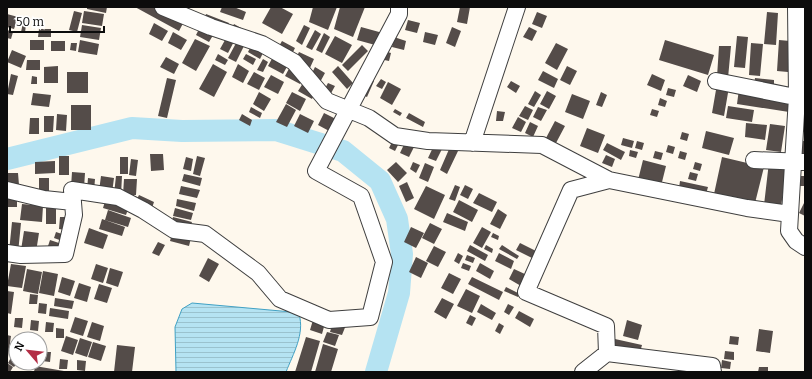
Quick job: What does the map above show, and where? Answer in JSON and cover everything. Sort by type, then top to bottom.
[{"type":"street","points":[[163,7],[211,27],[262,44],[294,62],[327,101],[345,114],[369,118],[396,136],[472,143],[542,145],[609,180],[747,208],[790,214]]},
{"type":"street","points":[[7,254],[65,254],[74,215],[72,190],[118,198],[143,210],[174,230],[205,234],[258,273],[280,299],[329,320],[370,317],[384,262],[361,196],[316,171],[399,14],[399,7]]},
{"type":"street","points":[[472,143],[517,7]]},
{"type":"street","points":[[796,7],[801,98],[799,161],[790,214],[789,231],[796,241],[805,247]]},
{"type":"street","points":[[716,81],[801,98]]},
{"type":"street","points":[[754,160],[799,161]]},
{"type":"street","points":[[607,353],[606,326],[526,292],[571,190],[609,180]]},
{"type":"street","points":[[7,190],[44,199],[73,202]]},
{"type":"street","points":[[583,372],[607,353],[712,366],[713,372]]},
{"type":"water","points":[[192,303],[292,312],[299,314],[299,336],[295,351],[286,372],[176,372],[175,327],[182,309]]},
{"type":"building","points":[[87,7],[107,7],[106,13],[87,9]]},
{"type":"building","points":[[135,7],[180,7],[189,12],[179,31]]},
{"type":"building","points":[[222,7],[234,7],[246,12],[243,20],[220,12]]},
{"type":"building","points":[[271,7],[280,7],[293,14],[282,34],[262,23]]},
{"type":"building","points":[[313,7],[337,7],[328,30],[309,22]]},
{"type":"building","points":[[340,7],[365,7],[353,37],[334,29]]},
{"type":"building","points":[[460,7],[470,7],[467,24],[457,22]]},
{"type":"building","points":[[74,11],[82,13],[77,32],[69,30]]},
{"type":"building","points":[[84,11],[104,14],[102,26],[82,23]]},
{"type":"building","points":[[537,12],[547,16],[542,28],[532,24]]},
{"type":"building","points":[[767,12],[778,13],[776,45],[764,44]]},
{"type":"building","points":[[7,14],[18,17],[14,29],[7,27]]},
{"type":"building","points":[[206,14],[229,23],[226,31],[203,23]]},
{"type":"building","points":[[408,20],[420,23],[417,33],[405,30]]},
{"type":"building","points":[[23,23],[26,24],[25,33],[21,32]]},
{"type":"building","points":[[154,23],[168,31],[162,41],[149,34]]},
{"type":"building","points":[[234,24],[241,28],[228,53],[220,49]]},
{"type":"building","points":[[82,25],[101,28],[99,40],[80,37]]},
{"type":"building","points":[[201,25],[215,32],[209,42],[196,35]]},
{"type":"building","points":[[304,25],[310,28],[302,45],[296,41]]},
{"type":"building","points":[[361,27],[390,35],[386,48],[357,40]]},
{"type":"building","points":[[452,27],[461,31],[455,47],[446,43]]},
{"type":"building","points":[[529,27],[537,31],[532,41],[523,37]]},
{"type":"building","points":[[39,29],[51,29],[51,37],[38,37]]},
{"type":"building","points":[[7,30],[13,32],[11,39],[7,38]]},
{"type":"building","points":[[315,30],[321,34],[312,50],[306,47]]},
{"type":"building","points":[[173,32],[187,40],[181,50],[168,43]]},
{"type":"building","points":[[242,32],[249,36],[236,62],[228,58]]},
{"type":"building","points":[[425,32],[438,35],[435,45],[423,42]]},
{"type":"building","points":[[324,33],[330,37],[322,53],[316,50]]},
{"type":"building","points":[[335,36],[352,45],[342,63],[325,54]]},
{"type":"building","points":[[737,36],[748,37],[745,68],[734,67]]},
{"type":"building","points":[[394,37],[406,41],[404,50],[392,47]]},
{"type":"building","points":[[195,39],[210,46],[196,71],[182,63]]},
{"type":"building","points":[[30,40],[44,40],[44,50],[30,50]]},
{"type":"building","points":[[80,40],[99,44],[97,55],[78,52]]},
{"type":"building","points":[[665,40],[714,55],[708,75],[659,60]]},
{"type":"building","points":[[779,40],[790,41],[788,72],[777,71]]},
{"type":"building","points":[[51,41],[65,41],[65,51],[51,51]]},
{"type":"building","points":[[282,41],[295,48],[289,60],[275,53]]},
{"type":"building","points":[[71,43],[77,43],[76,51],[70,50]]},
{"type":"building","points":[[556,43],[568,49],[557,70],[545,63]]},
{"type":"building","points":[[751,43],[763,44],[760,76],[749,75]]},
{"type":"building","points":[[252,44],[264,51],[260,59],[248,52]]},
{"type":"building","points":[[362,45],[368,51],[348,71],[342,65]]},
{"type":"building","points":[[719,46],[731,46],[728,78],[717,77]]},
{"type":"building","points":[[377,49],[391,53],[389,61],[375,58]]},
{"type":"building","points":[[12,50],[26,56],[21,68],[7,62]]},
{"type":"building","points":[[299,52],[314,59],[309,70],[294,62]]},
{"type":"building","points":[[218,54],[228,60],[225,65],[215,60]]},
{"type":"building","points":[[246,54],[256,59],[253,65],[243,59]]},
{"type":"building","points":[[274,55],[289,63],[283,74],[268,66]]},
{"type":"building","points":[[166,57],[179,64],[174,74],[160,67]]},
{"type":"building","points":[[263,59],[268,62],[263,72],[257,70]]},
{"type":"building","points":[[27,60],[40,60],[40,70],[26,70]]},
{"type":"building","points":[[213,64],[227,72],[214,97],[199,89]]},
{"type":"building","points":[[238,64],[249,71],[243,83],[232,77]]},
{"type":"building","points":[[291,65],[306,73],[300,84],[285,76]]},
{"type":"building","points":[[58,66],[58,83],[44,83],[44,67]]},
{"type":"building","points":[[338,66],[353,83],[347,89],[332,72]]},
{"type":"building","points":[[567,66],[577,71],[570,85],[560,80]]},
{"type":"building","points":[[315,67],[325,73],[319,84],[309,79]]},
{"type":"building","points":[[543,71],[558,79],[554,88],[538,80]]},
{"type":"building","points":[[67,72],[88,72],[88,93],[67,93]]},
{"type":"building","points":[[254,72],[265,78],[259,90],[247,84]]},
{"type":"building","points":[[11,74],[18,76],[13,95],[7,94]]},
{"type":"building","points":[[652,74],[665,80],[661,91],[647,85]]},
{"type":"building","points":[[271,75],[284,82],[278,94],[264,87]]},
{"type":"building","points":[[688,75],[701,81],[697,92],[683,86]]},
{"type":"building","points":[[32,76],[37,77],[37,84],[31,84]]},
{"type":"building","points":[[363,76],[374,81],[367,97],[356,92]]},
{"type":"building","points":[[167,78],[176,80],[167,118],[158,116]]},
{"type":"building","points":[[755,78],[774,80],[774,88],[754,86]]},
{"type":"building","points":[[381,79],[386,82],[382,89],[376,86]]},
{"type":"building","points":[[305,80],[318,87],[312,99],[298,91]]},
{"type":"building","points":[[511,81],[520,86],[516,93],[507,87]]},
{"type":"building","points":[[388,82],[401,89],[392,105],[380,98]]},
{"type":"building","points":[[328,83],[335,86],[324,106],[317,103]]},
{"type":"building","points":[[717,84],[729,87],[724,116],[712,113]]},
{"type":"building","points":[[668,88],[676,90],[674,97],[666,95]]},
{"type":"building","points":[[739,89],[791,97],[789,112],[737,104]]},
{"type":"building","points":[[535,91],[541,95],[534,107],[528,104]]},
{"type":"building","points":[[547,91],[556,96],[549,109],[540,104]]},
{"type":"building","points":[[259,92],[271,99],[264,111],[253,104]]},
{"type":"building","points":[[292,92],[306,99],[300,111],[286,103]]},
{"type":"building","points":[[601,92],[607,95],[602,107],[596,105]]},
{"type":"building","points":[[33,93],[51,95],[49,107],[31,105]]},
{"type":"building","points":[[572,94],[590,101],[583,119],[565,112]]},
{"type":"building","points":[[660,98],[667,101],[665,107],[658,105]]},
{"type":"building","points":[[286,104],[296,110],[287,127],[276,122]]},
{"type":"building","points":[[71,105],[91,105],[91,130],[71,130]]},
{"type":"building","points":[[525,106],[533,110],[528,120],[519,116]]},
{"type":"building","points":[[728,106],[754,110],[752,122],[726,118]]},
{"type":"building","points":[[251,107],[262,113],[260,118],[249,112]]},
{"type":"building","points":[[538,107],[547,110],[541,121],[533,117]]},
{"type":"building","points":[[395,109],[402,113],[400,116],[393,112]]},
{"type":"building","points":[[652,109],[659,111],[657,117],[650,115]]},
{"type":"building","points":[[497,111],[505,112],[503,121],[496,121]]},
{"type":"building","points":[[324,113],[338,120],[331,132],[318,125]]},
{"type":"building","points":[[409,113],[425,122],[423,127],[406,118]]},
{"type":"building","points":[[57,114],[67,115],[66,131],[56,130]]},
{"type":"building","points":[[242,114],[252,120],[250,126],[239,120]]},
{"type":"building","points":[[300,114],[314,121],[308,133],[294,126]]},
{"type":"building","points":[[44,116],[54,116],[53,132],[44,132]]},
{"type":"building","points":[[801,116],[805,117],[805,132],[800,132]]},
{"type":"building","points":[[518,117],[526,122],[521,132],[512,128]]},
{"type":"building","points":[[30,118],[39,118],[39,134],[29,134]]},
{"type":"building","points":[[555,121],[565,126],[556,143],[546,138]]},
{"type":"building","points":[[530,122],[538,126],[533,137],[525,133]]},
{"type":"building","points":[[746,123],[767,125],[765,140],[745,137]]},
{"type":"building","points":[[770,124],[785,126],[781,152],[766,150]]},
{"type":"building","points":[[587,128],[605,135],[598,153],[580,146]]},
{"type":"building","points":[[706,131],[734,138],[729,155],[702,148]]},
{"type":"building","points":[[682,132],[689,134],[687,141],[680,139]]},
{"type":"building","points":[[395,136],[401,139],[395,151],[389,148]]},
{"type":"building","points":[[408,136],[417,141],[409,157],[400,153]]},
{"type":"building","points":[[623,138],[634,141],[632,148],[621,145]]},
{"type":"building","points":[[437,139],[445,143],[436,161],[428,158]]},
{"type":"building","points":[[637,141],[644,143],[642,150],[635,148]]},
{"type":"building","points":[[803,141],[805,141],[805,157],[800,157]]},
{"type":"building","points":[[607,143],[625,152],[621,160],[603,150]]},
{"type":"building","points":[[668,145],[675,147],[673,154],[666,152]]},
{"type":"building","points":[[450,147],[458,151],[447,174],[440,170]]},
{"type":"building","points":[[630,150],[638,152],[636,158],[629,156]]},
{"type":"building","points":[[655,151],[663,153],[661,160],[653,158]]},
{"type":"building","points":[[680,151],[687,153],[685,160],[678,158]]},
{"type":"building","points":[[150,154],[163,154],[164,170],[151,171]]},
{"type":"building","points":[[606,155],[615,159],[612,167],[602,163]]},
{"type":"building","points":[[59,156],[69,156],[69,175],[59,175]]},
{"type":"building","points":[[197,156],[205,158],[200,176],[193,174]]},
{"type":"building","points":[[120,157],[128,157],[128,174],[120,174]]},
{"type":"building","points":[[186,157],[193,159],[191,171],[183,169]]},
{"type":"building","points":[[722,157],[764,167],[755,203],[714,194]]},
{"type":"building","points":[[131,159],[138,160],[136,176],[129,175]]},
{"type":"building","points":[[643,160],[666,166],[661,186],[638,180]]},
{"type":"building","points":[[55,161],[55,173],[35,174],[35,162]]},
{"type":"building","points":[[396,162],[407,173],[398,182],[387,170]]},
{"type":"building","points":[[413,162],[420,165],[416,173],[410,169]]},
{"type":"building","points":[[695,162],[702,164],[700,171],[693,169]]},
{"type":"building","points":[[769,162],[787,164],[781,207],[764,205]]},
{"type":"building","points":[[425,163],[434,167],[428,182],[419,178]]},
{"type":"building","points":[[72,172],[85,173],[84,188],[71,187]]},
{"type":"building","points":[[690,172],[698,174],[696,181],[688,179]]},
{"type":"building","points":[[7,173],[18,173],[19,185],[7,185]]},
{"type":"building","points":[[184,174],[202,178],[200,186],[182,181]]},
{"type":"building","points":[[101,176],[114,178],[112,193],[99,191]]},
{"type":"building","points":[[116,176],[122,176],[121,195],[114,194]]},
{"type":"building","points":[[798,176],[805,176],[805,186],[798,186]]},
{"type":"building","points":[[39,178],[49,178],[49,197],[39,197]]},
{"type":"building","points":[[88,178],[95,179],[94,191],[87,190]]},
{"type":"building","points":[[124,179],[137,179],[136,195],[123,195]]},
{"type":"building","points":[[680,181],[708,187],[706,194],[679,188]]},
{"type":"building","points":[[407,182],[414,198],[406,202],[399,186]]},
{"type":"building","points":[[455,185],[460,187],[455,201],[449,199]]},
{"type":"building","points":[[465,185],[473,189],[468,199],[460,195]]},
{"type":"building","points":[[181,186],[200,190],[197,198],[179,194]]},
{"type":"building","points":[[426,186],[445,195],[434,219],[414,209]]},
{"type":"building","points":[[7,188],[17,188],[17,207],[7,207]]},
{"type":"building","points":[[479,193],[497,202],[492,212],[473,203]]},
{"type":"building","points":[[139,195],[154,202],[152,208],[136,201]]},
{"type":"building","points":[[106,198],[129,206],[126,215],[103,208]]},
{"type":"building","points":[[177,199],[196,203],[194,211],[176,206]]},
{"type":"building","points":[[459,200],[478,210],[472,222],[453,212]]},
{"type":"building","points":[[805,201],[805,216],[799,213]]},
{"type":"building","points":[[22,204],[43,206],[42,222],[20,220]]},
{"type":"building","points":[[46,205],[56,205],[56,224],[46,224]]},
{"type":"building","points":[[175,208],[193,213],[191,220],[173,216]]},
{"type":"building","points":[[498,209],[507,215],[500,229],[490,224]]},
{"type":"building","points":[[108,210],[131,218],[128,227],[105,220]]},
{"type":"building","points":[[447,213],[468,222],[465,231],[443,222]]},
{"type":"building","points":[[60,217],[66,217],[65,230],[59,229]]},
{"type":"building","points":[[173,217],[192,222],[189,230],[171,225]]},
{"type":"building","points":[[102,219],[125,227],[122,236],[99,229]]},
{"type":"building","points":[[12,222],[21,223],[18,253],[9,252]]},
{"type":"building","points":[[430,223],[442,229],[434,244],[422,238]]},
{"type":"building","points":[[411,227],[424,233],[416,248],[404,242]]},
{"type":"building","points":[[482,227],[491,232],[482,248],[473,243]]},
{"type":"building","points":[[89,228],[108,235],[103,249],[84,243]]},
{"type":"building","points":[[24,231],[39,233],[36,252],[21,250]]},
{"type":"building","points":[[56,232],[68,236],[65,242],[54,238]]},
{"type":"building","points":[[493,233],[499,236],[498,240],[491,237]]},
{"type":"building","points":[[172,234],[191,238],[189,246],[170,241]]},
{"type":"building","points":[[50,240],[62,244],[59,250],[48,246]]},
{"type":"building","points":[[158,242],[165,245],[159,256],[152,253]]},
{"type":"building","points":[[520,243],[536,251],[532,258],[516,250]]},
{"type":"building","points":[[470,245],[488,255],[485,261],[467,251]]},
{"type":"building","points":[[486,245],[493,249],[492,253],[484,249]]},
{"type":"building","points":[[502,245],[519,256],[517,259],[499,249]]},
{"type":"building","points":[[434,246],[446,252],[438,267],[426,261]]},
{"type":"building","points":[[458,253],[463,256],[459,264],[454,261]]},
{"type":"building","points":[[499,253],[514,261],[511,269],[495,261]]},
{"type":"building","points":[[467,255],[475,258],[473,263],[465,260]]},
{"type":"building","points":[[416,257],[428,263],[421,278],[409,272]]},
{"type":"building","points":[[208,258],[219,264],[209,282],[199,276]]},
{"type":"building","points":[[463,263],[471,266],[469,271],[461,268]]},
{"type":"building","points":[[480,263],[494,271],[490,279],[476,271]]},
{"type":"building","points":[[11,264],[26,266],[22,288],[7,286]]},
{"type":"building","points":[[96,264],[108,268],[103,283],[91,279]]},
{"type":"building","points":[[110,268],[123,272],[118,287],[106,283]]},
{"type":"building","points":[[27,269],[42,272],[38,294],[23,291]]},
{"type":"building","points":[[514,269],[527,275],[521,286],[509,279]]},
{"type":"building","points":[[43,271],[58,274],[54,296],[39,293]]},
{"type":"building","points":[[449,273],[461,279],[453,294],[441,288]]},
{"type":"building","points":[[62,277],[75,281],[70,296],[58,292]]},
{"type":"building","points":[[472,277],[503,292],[499,300],[468,284]]},
{"type":"building","points":[[79,283],[91,287],[87,302],[74,298]]},
{"type":"building","points":[[99,284],[112,288],[107,303],[94,299]]},
{"type":"building","points":[[506,287],[520,294],[518,297],[504,291]]},
{"type":"building","points":[[466,289],[480,296],[472,313],[457,306]]},
{"type":"building","points":[[7,291],[14,292],[11,314],[7,313]]},
{"type":"building","points":[[30,294],[38,295],[37,304],[29,304]]},
{"type":"building","points":[[55,298],[74,301],[72,309],[54,306]]},
{"type":"building","points":[[442,298],[454,304],[446,319],[434,312]]},
{"type":"building","points":[[39,303],[47,304],[46,314],[38,313]]},
{"type":"building","points":[[481,304],[496,313],[492,320],[477,312]]},
{"type":"building","points":[[508,304],[514,307],[509,315],[504,312]]},
{"type":"building","points":[[50,308],[69,311],[68,319],[49,316]]},
{"type":"building","points":[[519,311],[534,319],[530,327],[515,318]]},
{"type":"building","points":[[470,315],[476,318],[472,326],[466,323]]},
{"type":"building","points":[[75,317],[88,321],[83,336],[70,332]]},
{"type":"building","points":[[15,318],[23,318],[22,328],[14,327]]},
{"type":"building","points":[[31,320],[39,321],[38,331],[30,330]]},
{"type":"building","points":[[313,320],[325,323],[322,334],[310,330]]},
{"type":"building","points":[[627,320],[642,325],[638,340],[623,336]]},
{"type":"building","points":[[333,321],[346,325],[342,335],[330,332]]},
{"type":"building","points":[[46,322],[54,323],[53,332],[45,331]]},
{"type":"building","points":[[92,322],[104,326],[100,341],[87,337]]},
{"type":"building","points":[[499,323],[504,326],[500,334],[495,331]]},
{"type":"building","points":[[56,328],[64,329],[64,338],[56,338]]},
{"type":"building","points":[[759,329],[773,331],[770,353],[756,351]]},
{"type":"building","points":[[327,332],[339,335],[335,346],[323,342]]},
{"type":"building","points":[[7,335],[8,357],[7,357]]},
{"type":"building","points":[[66,336],[78,340],[73,355],[61,351]]},
{"type":"building","points":[[730,336],[739,337],[738,345],[729,344]]},
{"type":"building","points":[[306,337],[320,341],[311,372],[295,372]]},
{"type":"building","points":[[80,338],[92,342],[87,357],[75,353]]},
{"type":"building","points":[[615,339],[642,345],[639,356],[613,349]]},
{"type":"building","points":[[93,342],[106,346],[101,361],[88,357]]},
{"type":"building","points":[[323,344],[338,349],[331,372],[315,372]]},
{"type":"building","points":[[117,345],[135,347],[132,372],[114,372]]},
{"type":"building","points":[[725,351],[734,352],[734,360],[724,359]]},
{"type":"building","points":[[48,352],[51,352],[50,362],[48,362]]},
{"type":"building","points":[[60,359],[68,360],[67,369],[59,369]]},
{"type":"building","points":[[77,360],[86,361],[85,371],[77,370]]},
{"type":"building","points":[[722,360],[731,362],[730,369],[721,368]]},
{"type":"building","points":[[7,363],[8,371],[11,371],[7,372]]},
{"type":"building","points":[[759,367],[768,367],[768,372],[758,372]]},
{"type":"building","points":[[48,368],[64,371],[64,372],[34,372],[48,371]]},
{"type":"waterway","points":[[7,159],[132,128],[182,131],[276,130],[343,151],[380,181],[397,219],[402,254],[399,293],[376,372]]}]
